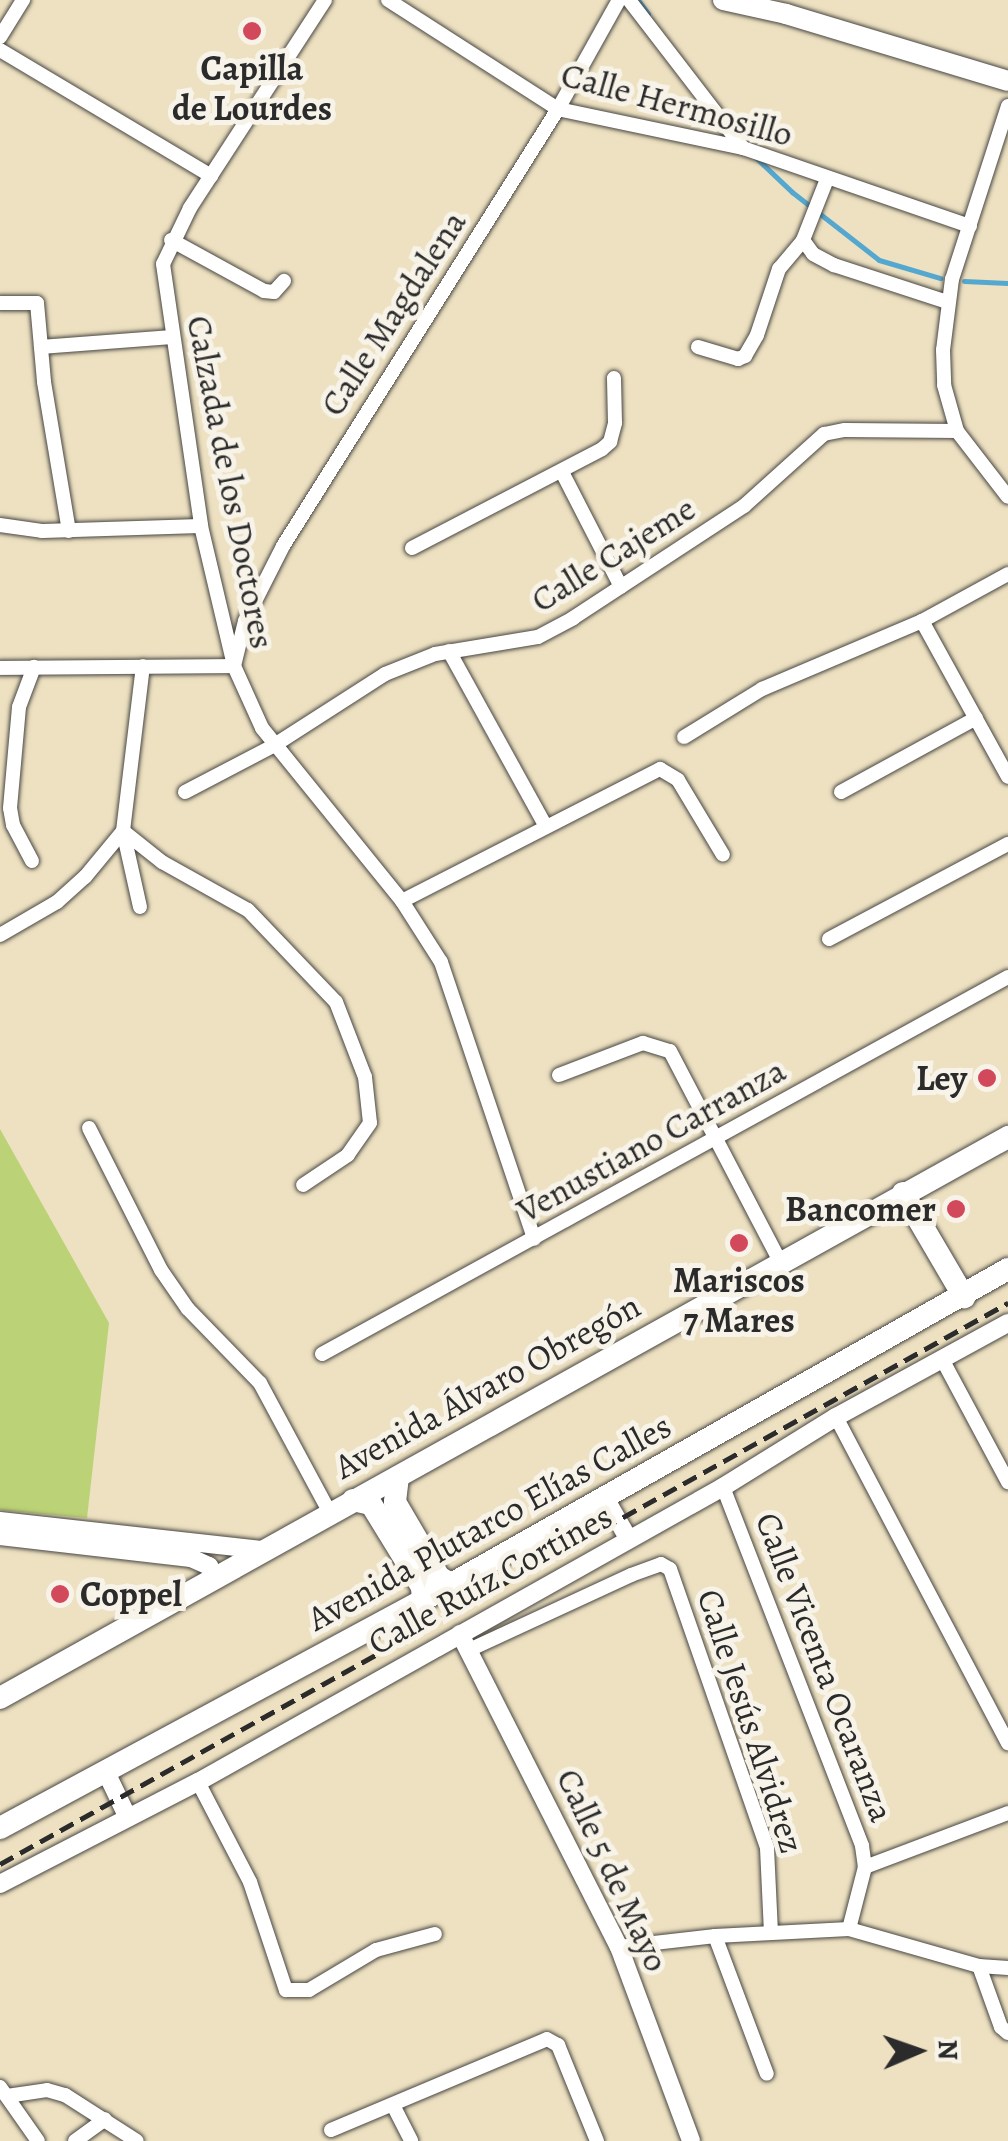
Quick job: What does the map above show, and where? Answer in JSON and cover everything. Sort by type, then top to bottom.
[{"type":"highway","name":"Avenida Álvaro Obregón","points":[[0,1698],[1008,1137]]},
{"type":"highway","points":[[903,1193],[964,1297]]},
{"type":"highway","name":"Avenida Plutarco Elías Calles","points":[[0,1828],[423,1600],[1008,1269]]},
{"type":"highway","points":[[398,1476],[396,1502],[439,1576],[451,1584]]},
{"type":"highway","points":[[353,1500],[372,1504],[422,1587],[423,1600]]},
{"type":"main road","points":[[724,0],[787,7],[1008,81]]},
{"type":"street","points":[[0,36],[23,0]]},
{"type":"street","name":"Calzada de los Doctores","points":[[324,0],[171,240],[163,264],[201,526],[234,666],[273,746],[402,901],[441,962],[534,1239]]},
{"type":"street","name":"Calle Hermosillo","points":[[388,0],[558,109],[743,148],[970,226]]},
{"type":"street","name":"Calle Magdalena","points":[[234,666],[245,620],[284,546],[558,109],[620,0]]},
{"type":"street","points":[[629,0],[743,148]]},
{"type":"street","points":[[0,50],[211,176]]},
{"type":"street","points":[[1008,106],[947,302],[944,385],[956,432],[1008,497]]},
{"type":"street","points":[[698,348],[738,359],[744,356],[757,335],[784,259],[802,240],[827,179]]},
{"type":"street","points":[[171,240],[264,291],[272,293],[284,282]]},
{"type":"street","points":[[802,240],[813,254],[834,265],[947,302]]},
{"type":"street","points":[[0,303],[38,304],[69,531]]},
{"type":"street","points":[[42,347],[172,337]]},
{"type":"street","points":[[412,548],[562,472],[610,442],[615,424],[614,378]]},
{"type":"street","name":"Calle Cajeme","points":[[185,792],[273,746],[386,674],[449,651],[538,637],[744,506],[824,434],[844,430],[956,432]]},
{"type":"street","points":[[562,472],[622,587]]},
{"type":"street","points":[[0,525],[69,531],[201,526]]},
{"type":"street","points":[[684,737],[762,690],[922,621],[1008,574]]},
{"type":"street","points":[[922,621],[1008,776]]},
{"type":"street","points":[[449,651],[545,826]]},
{"type":"street","points":[[140,907],[122,831],[143,666]]},
{"type":"street","points":[[0,668],[234,666]]},
{"type":"street","points":[[32,861],[13,825],[10,808],[19,707],[34,667]]},
{"type":"street","points":[[841,792],[976,718]]},
{"type":"street","points":[[402,901],[660,769],[678,780],[723,856]]},
{"type":"street","points":[[0,936],[57,902],[85,877],[122,831]]},
{"type":"street","points":[[122,831],[162,862],[248,910],[336,1002],[365,1077],[370,1123],[348,1155],[303,1185]]},
{"type":"street","points":[[830,939],[1008,844]]},
{"type":"street","name":"Venustiano Carranza","points":[[322,1354],[1008,977]]},
{"type":"street","points":[[559,1075],[628,1048],[660,1045],[679,1065],[714,1140],[782,1263]]},
{"type":"street","points":[[89,1128],[162,1270],[188,1309],[260,1384],[330,1514]]},
{"type":"street","name":"Calle Ruíz Cortines","points":[[0,1884],[465,1642],[628,1538],[723,1486],[836,1416],[1008,1323]]},
{"type":"street","points":[[942,1360],[1008,1482]]},
{"type":"street","points":[[836,1416],[1008,1743]]},
{"type":"street","name":"Calle Vicenta Ocaranza","points":[[723,1486],[850,1810],[864,1866],[849,1929]]},
{"type":"street","points":[[605,1498],[628,1538]]},
{"type":"street","points":[[0,1522],[260,1550]]},
{"type":"street","points":[[0,1536],[191,1558],[209,1566],[214,1576]]},
{"type":"street","name":"Calle Jesús Alvidrez","points":[[465,1642],[661,1564],[670,1569],[767,1848],[772,1933]]},
{"type":"street","name":"Calle 5 de Mayo","points":[[465,1642],[619,1948],[691,2141]]},
{"type":"street","points":[[106,1772],[127,1816]]},
{"type":"street","points":[[198,1782],[250,1882],[286,1990],[309,1990],[376,1950],[435,1934]]},
{"type":"street","points":[[864,1866],[1008,1813]]},
{"type":"street","points":[[619,1948],[714,1936],[849,1929],[979,1966],[1008,1968]]},
{"type":"street","points":[[714,1936],[767,2074]]},
{"type":"street","points":[[979,1966],[1001,2027],[1008,2034]]},
{"type":"street","points":[[332,2130],[547,2039],[558,2045],[597,2141]]},
{"type":"street","points":[[3,2091],[47,2090],[105,2118],[137,2141]]},
{"type":"street","points":[[3,2091],[38,2141]]},
{"type":"street","points":[[394,2107],[412,2141]]},
{"type":"street","points":[[74,2141],[105,2118]]},
{"type":"green space","points":[[0,1129],[109,1323],[87,1518],[0,1510]]},
{"type":"waterway","points":[[638,0],[648,14]]},
{"type":"waterway","points":[[753,155],[792,192],[879,260],[940,278]]},
{"type":"waterway","points":[[964,281],[1008,283]]},
{"type":"railway","points":[[0,1864],[1008,1303]]},
{"type":"place","name":"Capilla de Lourdes","points":[[252,31]]},
{"type":"place","name":"Ley","points":[[987,1078]]},
{"type":"place","name":"Bancomer","points":[[956,1209]]},
{"type":"place","name":"Mariscos 7 Mares","points":[[739,1243]]},
{"type":"place","name":"Coppel","points":[[60,1594]]}]
